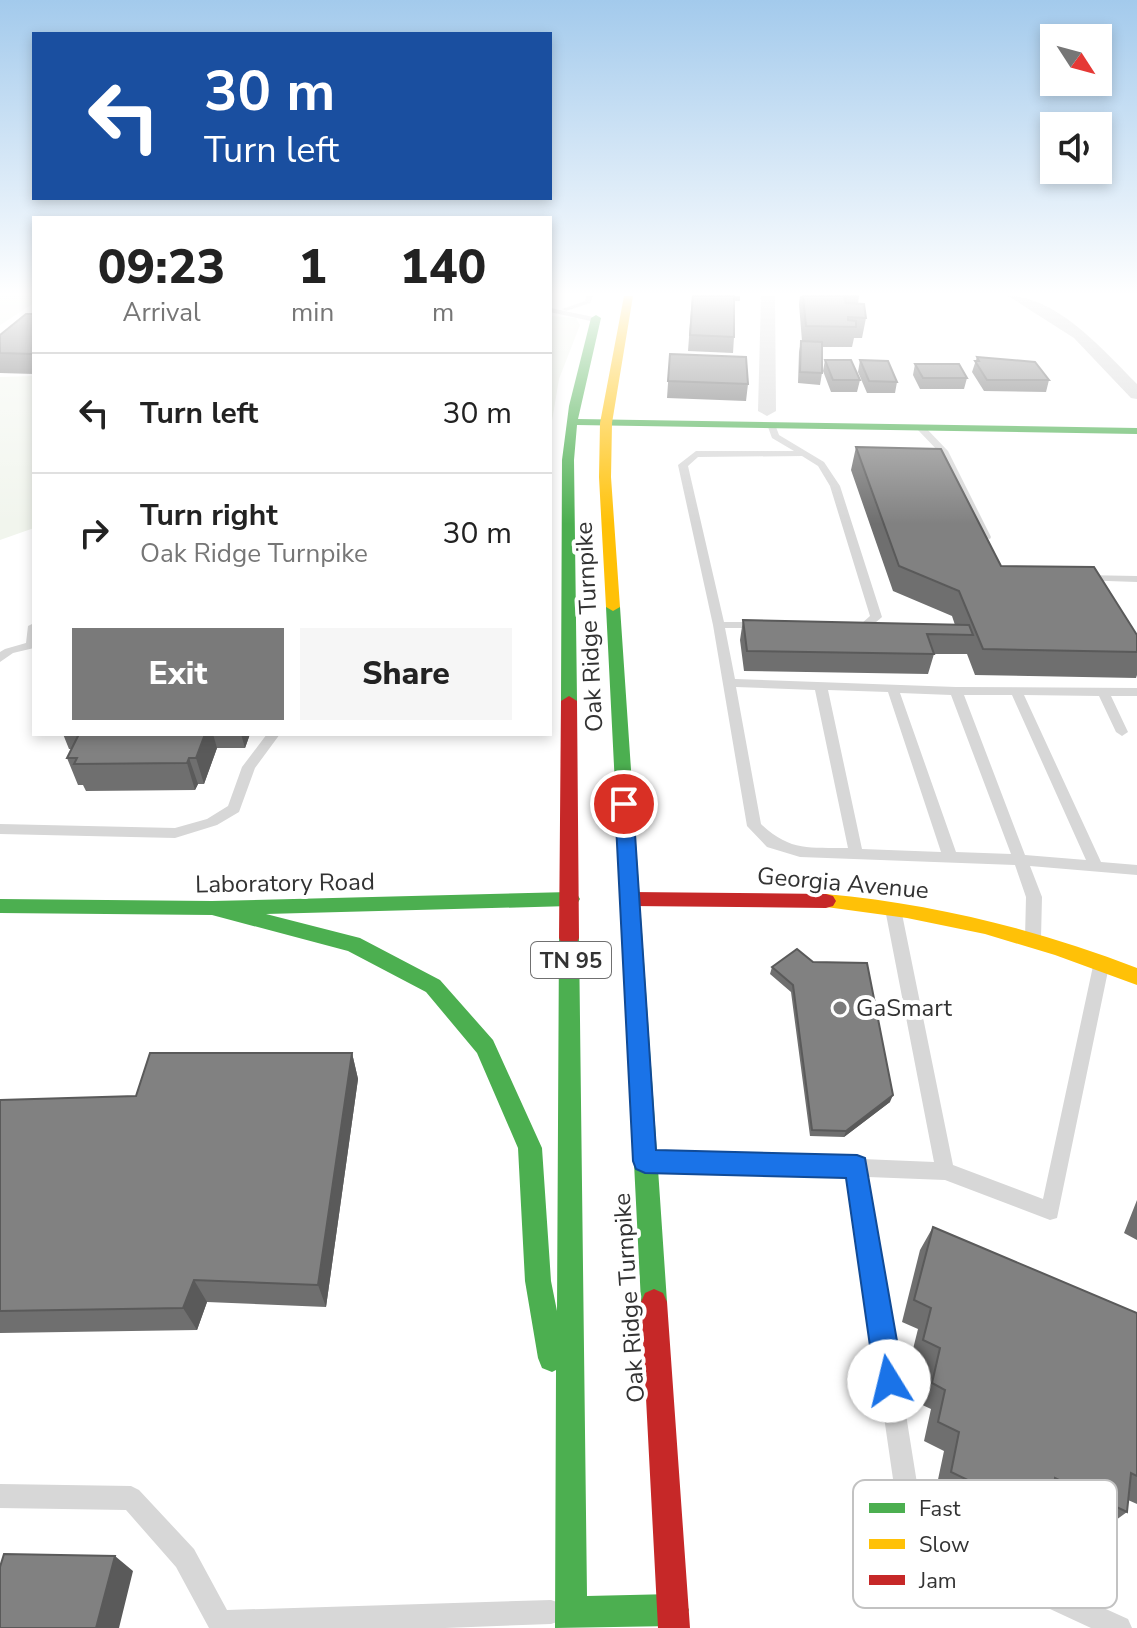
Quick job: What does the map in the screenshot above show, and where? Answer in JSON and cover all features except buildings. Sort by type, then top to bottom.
[{"type":"main road","name":"Oak Ridge Turnpike","points":[[571,1620],[578,899],[564,555],[568,460],[573,414],[583,372]]},
{"type":"main road","name":"Oak Ridge Turnpike","points":[[616,372],[608,415],[605,477],[623,899],[645,1161],[673,1619]]},
{"type":"main road","points":[[573,414],[916,420],[1137,415]]},
{"type":"main road","points":[[916,420],[1137,431]]},
{"type":"main road","name":"Laboratory Road","points":[[0,906],[212,908],[578,899]]},
{"type":"main road","name":"Georgia Avenue","points":[[623,899],[761,899],[892,907],[963,919],[1033,938],[1137,977]]},
{"type":"main road","points":[[212,908],[353,944],[433,986],[485,1047],[530,1148],[538,1281],[573,1479]]},
{"type":"main road","points":[[571,1620],[673,1619]]},
{"type":"street","points":[[769,372],[770,419]]},
{"type":"street","points":[[1116,372],[1137,394]]},
{"type":"lane","points":[[770,419],[775,436],[799,454],[821,464],[835,486],[876,617],[863,628],[849,627]]},
{"type":"lane","points":[[916,420],[943,451],[994,553]]},
{"type":"lane","points":[[799,454],[696,454],[683,465],[719,625],[754,826],[772,843],[800,852],[1022,860],[1137,870]]},
{"type":"lane","points":[[1072,578],[1137,579]]},
{"type":"lane","points":[[719,625],[777,626]]},
{"type":"lane","points":[[0,658],[9,651],[32,644]]},
{"type":"lane","points":[[729,683],[956,691],[1137,692]]},
{"type":"lane","points":[[821,687],[856,853]]},
{"type":"lane","points":[[893,689],[950,857]]},
{"type":"lane","points":[[956,691],[1034,897],[1033,938]]},
{"type":"lane","points":[[1016,691],[1096,866]]},
{"type":"lane","points":[[1103,691],[1122,732]]},
{"type":"lane","points":[[0,829],[175,833],[212,822],[234,809],[249,767],[272,736]]},
{"type":"lane","points":[[892,907],[945,1171]]},
{"type":"lane","points":[[645,1161],[945,1171],[1050,1211],[1102,962]]},
{"type":"lane","points":[[857,1166],[905,1480]]},
{"type":"lane","points":[[0,1496],[131,1498],[185,1558],[220,1623],[571,1620]]},
{"type":"lane","points":[[1075,1608],[1119,1628]]},
{"type":"shaded area","points":[[552,372],[562,372],[552,421]]},
{"type":"shaded area","points":[[32,376],[32,529],[0,540],[0,377]]},
{"type":"traffic: fast","points":[[569,701],[568,460],[574,406],[583,372]]},
{"type":"traffic: fast","points":[[572,422],[1137,431]]},
{"type":"traffic: fast","points":[[613,607],[654,1302]]},
{"type":"traffic: fast","points":[[0,906],[212,908],[570,899]]},
{"type":"traffic: fast","points":[[212,908],[353,944],[433,986],[485,1047],[530,1148],[538,1281],[552,1358]]},
{"type":"traffic: fast","points":[[569,938],[571,1628]]},
{"type":"traffic: fast","points":[[571,1612],[673,1610]]},
{"type":"traffic: slow","points":[[613,607],[605,477],[606,423],[615,372]]},
{"type":"traffic: slow","points":[[826,901],[907,910],[985,926],[1137,977]]},
{"type":"traffic: jam","points":[[569,701],[569,938]]},
{"type":"traffic: jam","points":[[631,899],[826,901]]},
{"type":"traffic: jam","points":[[654,1302],[674,1628]]},
{"type":"place","name":"GaSmart","points":[[840,1008]]},
{"type":"route","points":[[624,804],[645,1161],[857,1166],[889,1381]]}]
